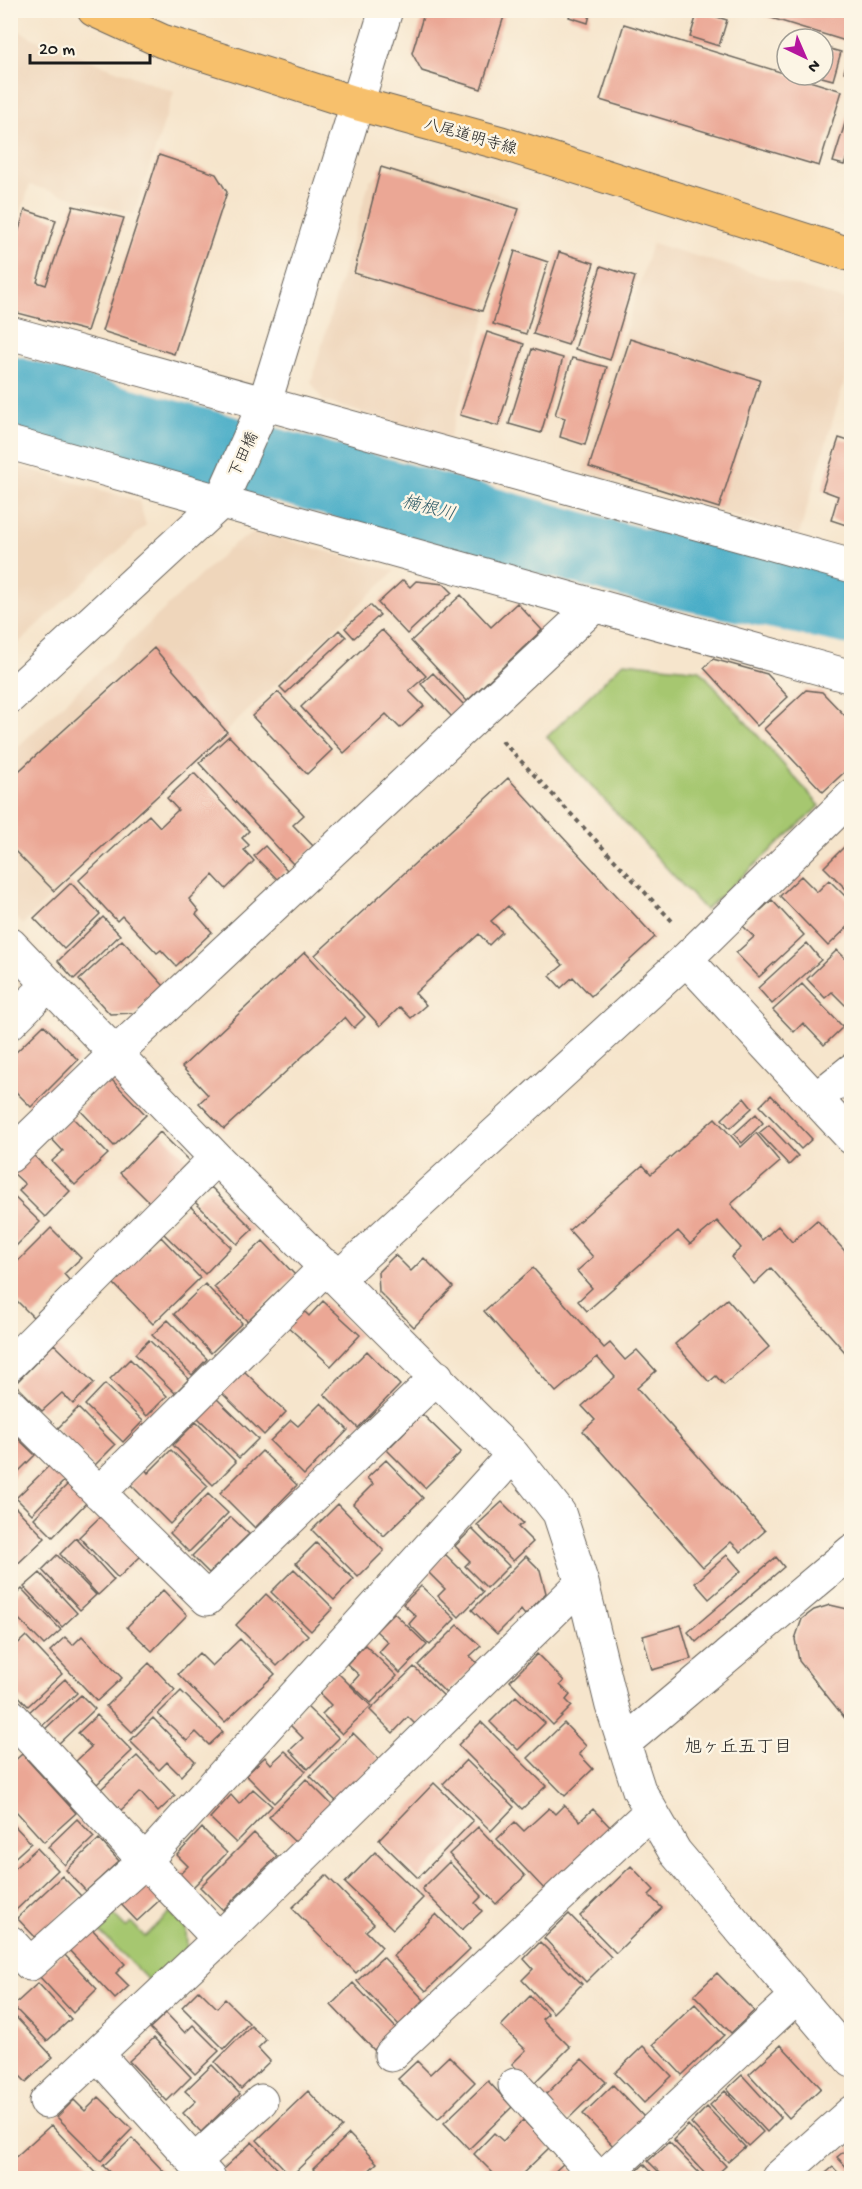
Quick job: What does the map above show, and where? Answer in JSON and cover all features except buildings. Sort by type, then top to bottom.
[{"type":"main road","name":"八尾道明寺線","points":[[94,10],[162,41],[355,104],[501,142],[852,255]]},
{"type":"street","name":"下田橋","points":[[219,503],[264,405],[355,104],[386,10]]},
{"type":"street","points":[[10,333],[852,566]]},
{"type":"street","points":[[10,443],[219,503],[852,677]]},
{"type":"street","points":[[10,697],[219,503]]},
{"type":"street","points":[[10,1156],[116,1053],[594,606]]},
{"type":"street","points":[[99,1493],[333,1271],[691,953],[852,796]]},
{"type":"street","points":[[10,944],[216,1158],[333,1271],[513,1455],[559,1513],[582,1582],[612,1706],[639,1790],[675,1852],[852,2061]]},
{"type":"street","points":[[691,953],[816,1100],[852,1138]]},
{"type":"street","points":[[10,1023],[49,984]]},
{"type":"street","points":[[816,1100],[852,1070]]},
{"type":"street","points":[[10,1364],[216,1158]]},
{"type":"street","points":[[10,1405],[207,1599],[437,1377]]},
{"type":"street","points":[[17,1962],[146,1861],[513,1455]]},
{"type":"street","points":[[624,1743],[852,1551]]},
{"type":"street","points":[[46,2102],[219,1939],[582,1582]]},
{"type":"street","points":[[10,1715],[219,1939]]},
{"type":"street","points":[[391,2055],[651,1811]]},
{"type":"street","points":[[515,2085],[600,2178],[796,1997]]},
{"type":"street","points":[[97,2054],[202,2170],[261,2101]]},
{"type":"street","points":[[778,2178],[852,2112]]},
{"type":"path","points":[[478,714],[691,953]]},
{"type":"shaded area","points":[[11,26],[34,39],[174,92],[134,215],[30,185],[11,244]]},
{"type":"shaded area","points":[[397,164],[521,201],[449,439],[323,401],[311,382],[370,180]]},
{"type":"shaded area","points":[[652,243],[851,302],[851,359],[799,535],[583,472]]},
{"type":"shaded area","points":[[11,464],[139,501],[146,525],[11,650]]},
{"type":"shaded area","points":[[257,532],[395,571],[22,925],[11,913],[11,753],[235,543]]},
{"type":"shaded area","points":[[124,934],[168,983],[134,1015],[107,1017],[74,981]]},
{"type":"green space","points":[[624,662],[700,670],[820,806],[705,910],[547,737]]},
{"type":"green space","points":[[107,1908],[126,1927],[131,1922],[145,1937],[170,1912],[186,1929],[187,1948],[151,1983],[91,1923]]},
{"type":"waterway","name":"楠根川","points":[[10,392],[634,563],[852,609]]},
{"type":"district","name":"旭ヶ丘五丁目","points":[[738,1746]]}]
